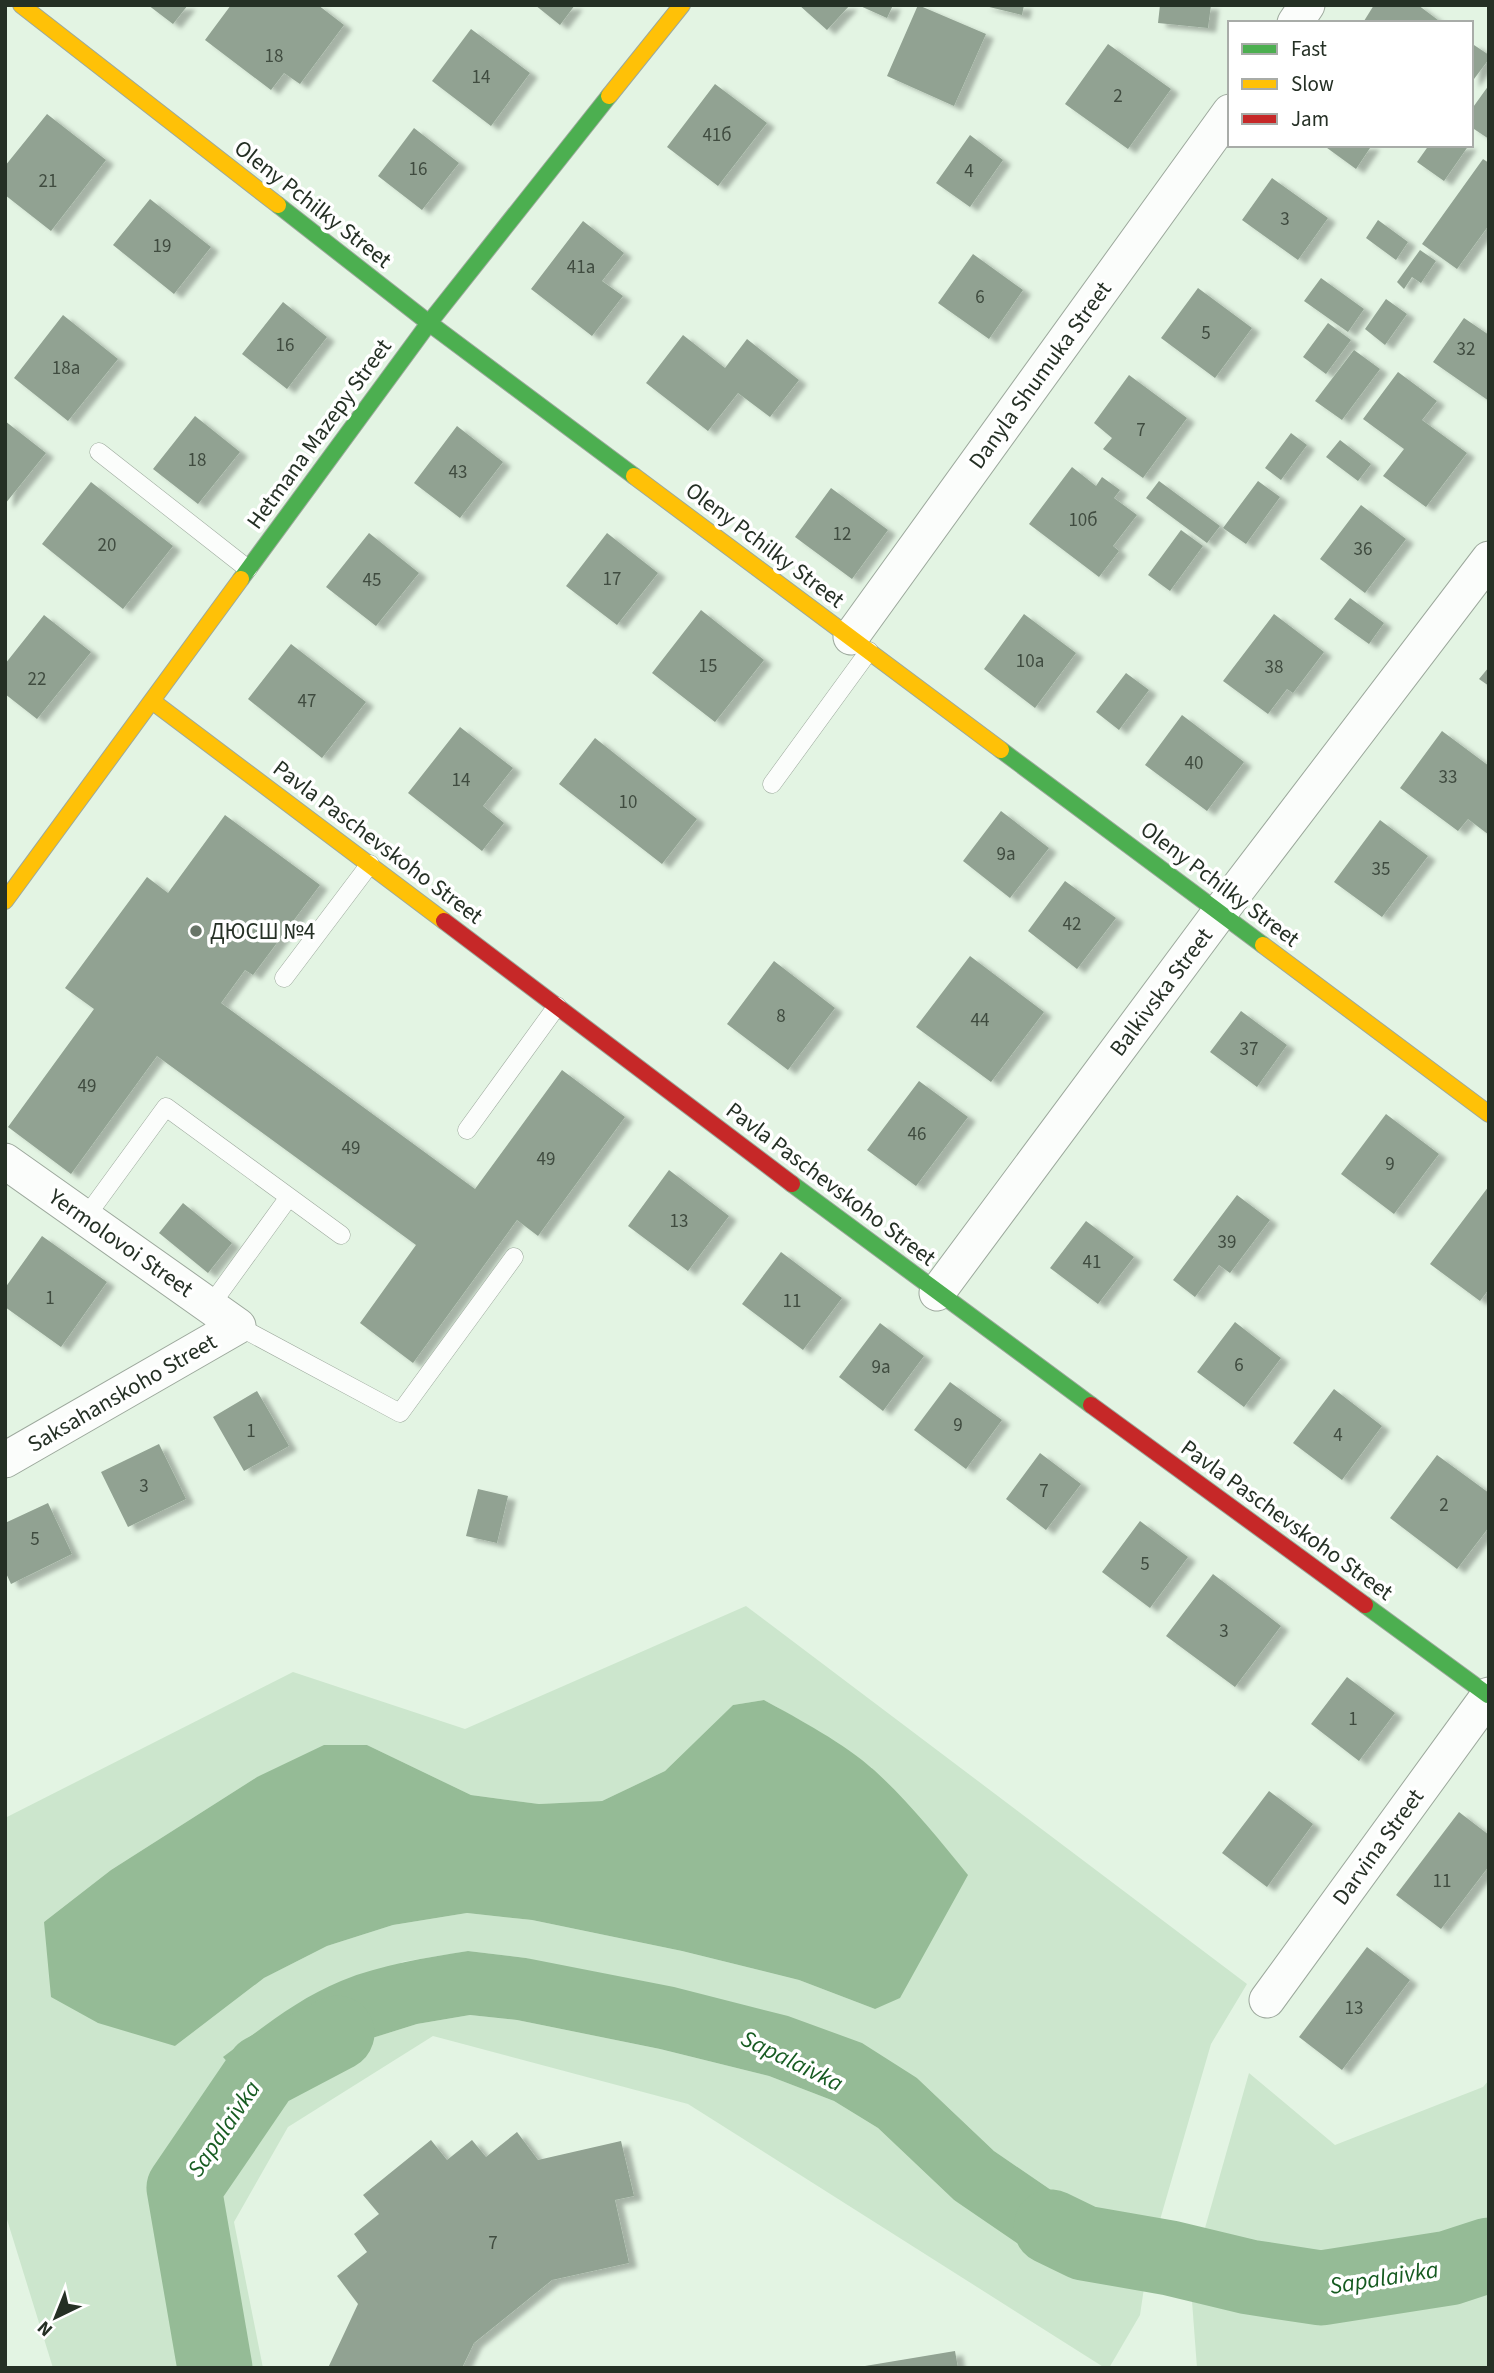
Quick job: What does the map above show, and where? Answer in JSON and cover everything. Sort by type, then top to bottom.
[{"type":"street","name":"Oleny Pchilky Street","points":[[21,5],[429,323],[1489,1114]]},
{"type":"street","name":"Hetmana Mazepy Street","points":[[5,901],[429,323],[682,5]]},
{"type":"street","points":[[1295,21],[1307,5]]},
{"type":"street","name":"Danyla Shumuka Street","points":[[860,644],[1228,115]]},
{"type":"street","name":"Balkivska Street","points":[[937,1293],[1220,912],[1489,559]]},
{"type":"street","name":"Pavla Paschevskoho Street","points":[[152,701],[937,1293],[1489,1695]]},
{"type":"street","name":"Yermolovoi Street","points":[[5,1161],[238,1326]]},
{"type":"street","name":"Saksahanskoho Street","points":[[5,1460],[238,1326]]},
{"type":"street","name":"Darvina Street","points":[[1267,2000],[1489,1695]]},
{"type":"lane","points":[[99,452],[248,569]]},
{"type":"lane","points":[[772,785],[860,644]]},
{"type":"lane","points":[[284,978],[370,864]]},
{"type":"lane","points":[[467,1130],[556,1006]]},
{"type":"lane","points":[[85,1218],[166,1107],[341,1235]]},
{"type":"lane","points":[[210,1306],[289,1197]]},
{"type":"lane","points":[[238,1326],[400,1413],[514,1257]]},
{"type":"shaded area","points":[[746,1606],[1247,1984],[1211,2044],[1155,2237],[1051,2190],[994,2151],[917,2078],[526,1958],[468,1951],[402,1962],[265,2104],[319,2064],[366,2040],[417,2024],[470,2015],[517,2020],[660,2049],[769,2076],[834,2101],[878,2128],[954,2200],[1083,2274],[1144,2288],[1140,2315],[1109,2368],[1105,2368],[688,2104],[433,2036],[288,2127],[234,2222],[263,2368],[53,2368],[5,2213],[5,1818],[293,1672],[465,1729]],"holes":[[[764,1700],[805,1723],[872,1768],[875,2009],[799,1980],[682,1951],[532,1920],[467,1913],[393,1925],[327,1946],[264,1978],[175,2046],[44,1922],[111,1870],[257,1777],[367,1745],[471,1795],[539,1804],[602,1801],[665,1771],[733,1705]]]},
{"type":"shaded area","points":[[1249,2073],[1335,2145],[1483,2087],[1489,2080],[1489,2228],[1443,2243],[1321,2263],[1201,2242]]},
{"type":"shaded area","points":[[1489,2286],[1489,2368],[1197,2368],[1192,2301],[1321,2318],[1456,2296]]},
{"type":"water","points":[[764,1700],[836,1741],[874,1770],[911,1808],[968,1875],[900,1998],[875,2009],[799,1980],[682,1951],[532,1920],[467,1913],[393,1925],[327,1946],[264,1978],[175,2046],[98,2023],[51,1997],[44,1922],[111,1870],[257,1777],[324,1745],[367,1745],[471,1795],[539,1804],[602,1801],[665,1771],[733,1705]]},
{"type":"water","points":[[468,1951],[526,1958],[674,1987],[788,2016],[862,2043],[917,2078],[994,2151],[1051,2190],[1155,2237],[1144,2288],[1083,2274],[1020,2245],[954,2200],[878,2128],[834,2101],[769,2076],[660,2049],[517,2020],[470,2015],[417,2024],[366,2040],[319,2064],[265,2104],[223,2057],[294,2006],[341,1981],[388,1966]]},
{"type":"water","points":[[1489,2228],[1489,2286],[1457,2296],[1321,2318],[1192,2301],[1201,2242],[1321,2263],[1443,2243]]},
{"type":"building","points":[[148,5],[188,5],[173,24]]},
{"type":"building","points":[[231,5],[318,5],[344,25],[300,84],[284,73],[271,90],[205,40]]},
{"type":"building","points":[[535,5],[575,5],[560,25]]},
{"type":"building","points":[[799,5],[850,5],[827,30]]},
{"type":"building","points":[[858,5],[893,5],[887,18]]},
{"type":"building","points":[[918,5],[986,34],[954,106],[887,76]]},
{"type":"building","points":[[981,5],[1024,5],[1022,15]]},
{"type":"building","points":[[1160,5],[1211,5],[1208,28],[1158,23]]},
{"type":"building","points":[[1374,5],[1418,5],[1439,21],[1364,21]]},
{"type":"building","points":[[471,29],[530,73],[491,126],[432,81]]},
{"type":"building","points":[[1108,44],[1171,89],[1128,149],[1065,104]]},
{"type":"building","points":[[1473,44],[1489,55],[1489,59],[1473,80]]},
{"type":"building","points":[[715,84],[767,123],[718,186],[667,147]]},
{"type":"building","points":[[1489,85],[1489,139],[1473,128],[1473,107]]},
{"type":"building","points":[[47,114],[106,160],[51,231],[5,195],[5,166]]},
{"type":"building","points":[[414,128],[459,163],[422,210],[378,176]]},
{"type":"building","points":[[970,135],[1003,160],[970,207],[936,183]]},
{"type":"building","points":[[1326,147],[1371,147],[1356,169]]},
{"type":"building","points":[[1428,147],[1468,147],[1444,181],[1417,162]]},
{"type":"building","points":[[1483,159],[1489,163],[1489,225],[1457,269],[1422,244]]},
{"type":"building","points":[[1272,178],[1328,218],[1298,260],[1242,220]]},
{"type":"building","points":[[150,199],[211,247],[174,294],[113,245]]},
{"type":"building","points":[[1378,220],[1408,242],[1396,260],[1366,238]]},
{"type":"building","points":[[583,221],[624,253],[602,281],[623,296],[592,336],[531,289]]},
{"type":"building","points":[[1420,250],[1436,261],[1421,283],[1412,277],[1404,289],[1397,282]]},
{"type":"building","points":[[973,254],[1023,290],[989,339],[938,303]]},
{"type":"building","points":[[1321,278],[1364,309],[1348,332],[1304,301]]},
{"type":"building","points":[[1198,288],[1252,328],[1215,378],[1161,338]]},
{"type":"building","points":[[1386,299],[1407,314],[1385,345],[1365,329]]},
{"type":"building","points":[[283,302],[327,337],[287,389],[242,354]]},
{"type":"building","points":[[63,315],[118,359],[68,421],[14,378]]},
{"type":"building","points":[[1464,318],[1489,335],[1489,401],[1433,362]]},
{"type":"building","points":[[1328,323],[1351,340],[1326,374],[1303,357]]},
{"type":"building","points":[[683,335],[725,368],[747,339],[799,380],[770,417],[738,393],[708,431],[646,383]]},
{"type":"building","points":[[1354,350],[1380,369],[1342,420],[1315,401]]},
{"type":"building","points":[[1398,372],[1437,401],[1422,420],[1467,453],[1426,507],[1383,476],[1404,449],[1363,419]]},
{"type":"building","points":[[1129,375],[1187,418],[1143,478],[1103,449],[1112,438],[1094,423]]},
{"type":"building","points":[[195,416],[240,452],[198,504],[153,469]]},
{"type":"building","points":[[5,421],[46,453],[5,504]]},
{"type":"building","points":[[457,426],[503,462],[460,518],[414,483]]},
{"type":"building","points":[[1291,433],[1307,445],[1281,480],[1265,468]]},
{"type":"building","points":[[1340,440],[1371,464],[1358,481],[1326,457]]},
{"type":"building","points":[[1072,467],[1096,486],[1102,477],[1120,490],[1114,498],[1137,515],[1113,546],[1119,551],[1099,577],[1029,524]]},
{"type":"building","points":[[1159,481],[1220,526],[1207,543],[1146,498]]},
{"type":"building","points":[[1258,481],[1280,497],[1246,544],[1223,528]]},
{"type":"building","points":[[91,482],[173,546],[123,609],[42,544]]},
{"type":"building","points":[[831,488],[888,530],[852,579],[795,537]]},
{"type":"building","points":[[1361,505],[1406,539],[1365,593],[1320,559]]},
{"type":"building","points":[[1181,530],[1203,546],[1170,591],[1148,575]]},
{"type":"building","points":[[369,533],[419,573],[376,626],[326,587]]},
{"type":"building","points":[[607,533],[658,573],[617,625],[566,586]]},
{"type":"building","points":[[1350,598],[1384,623],[1369,644],[1334,619]]},
{"type":"building","points":[[701,610],[764,660],[715,722],[652,673]]},
{"type":"building","points":[[1024,614],[1076,653],[1035,708],[984,669]]},
{"type":"building","points":[[1274,614],[1324,652],[1293,693],[1287,689],[1268,714],[1223,681]]},
{"type":"building","points":[[44,615],[91,652],[37,719],[5,694],[5,664]]},
{"type":"building","points":[[291,644],[366,702],[322,758],[248,699]]},
{"type":"building","points":[[1489,667],[1489,686],[1479,679]]},
{"type":"building","points":[[1126,673],[1149,690],[1119,730],[1096,712]]},
{"type":"building","points":[[1182,715],[1244,762],[1207,811],[1145,765]]},
{"type":"building","points":[[460,727],[513,768],[483,806],[504,823],[482,851],[408,793]]},
{"type":"building","points":[[1442,731],[1489,766],[1489,835],[1468,819],[1458,831],[1400,788]]},
{"type":"building","points":[[595,738],[697,819],[662,864],[559,784]]},
{"type":"building","points":[[1001,811],[1049,848],[1010,898],[963,861]]},
{"type":"building","points":[[225,815],[320,885],[253,975],[245,970],[221,1003],[475,1189],[562,1070],[625,1117],[538,1236],[517,1220],[413,1363],[360,1323],[416,1245],[157,1056],[71,1174],[8,1127],[94,1009],[65,988],[147,877],[168,893]]},
{"type":"building","points":[[1380,820],[1428,856],[1382,917],[1334,882]]},
{"type":"building","points":[[1065,881],[1116,918],[1077,969],[1028,931]]},
{"type":"building","points":[[970,956],[1044,1012],[991,1082],[916,1027]]},
{"type":"building","points":[[774,961],[835,1008],[788,1070],[727,1024]]},
{"type":"building","points":[[1241,1011],[1287,1045],[1257,1087],[1210,1052]]},
{"type":"building","points":[[919,1081],[968,1117],[916,1186],[867,1150]]},
{"type":"building","points":[[1386,1114],[1439,1154],[1394,1214],[1341,1174]]},
{"type":"building","points":[[669,1170],[729,1216],[688,1271],[628,1226]]},
{"type":"building","points":[[1489,1186],[1489,1289],[1480,1301],[1430,1264]]},
{"type":"building","points":[[1237,1195],[1270,1220],[1230,1273],[1219,1265],[1195,1297],[1173,1280]]},
{"type":"building","points":[[183,1203],[232,1243],[208,1273],[159,1233]]},
{"type":"building","points":[[1086,1221],[1134,1257],[1098,1304],[1050,1268]]},
{"type":"building","points":[[42,1236],[107,1282],[61,1347],[5,1307],[5,1288]]},
{"type":"building","points":[[781,1252],[842,1298],[803,1350],[742,1304]]},
{"type":"building","points":[[1235,1322],[1281,1358],[1244,1407],[1197,1372]]},
{"type":"building","points":[[880,1323],[924,1356],[883,1411],[839,1377]]},
{"type":"building","points":[[950,1382],[1002,1420],[966,1469],[914,1430]]},
{"type":"building","points":[[1334,1389],[1382,1426],[1342,1480],[1293,1443]]},
{"type":"building","points":[[257,1391],[289,1446],[244,1471],[213,1417]]},
{"type":"building","points":[[159,1444],[186,1499],[128,1527],[101,1472]]},
{"type":"building","points":[[1040,1453],[1081,1484],[1046,1530],[1006,1499]]},
{"type":"building","points":[[1437,1455],[1489,1493],[1489,1527],[1457,1569],[1390,1518]]},
{"type":"building","points":[[478,1489],[508,1496],[497,1543],[466,1536]]},
{"type":"building","points":[[48,1503],[72,1554],[11,1584],[5,1571],[5,1523]]},
{"type":"building","points":[[1140,1521],[1188,1557],[1150,1608],[1102,1572]]},
{"type":"building","points":[[1213,1574],[1281,1626],[1235,1687],[1166,1636]]},
{"type":"building","points":[[1347,1677],[1395,1713],[1359,1761],[1311,1724]]},
{"type":"building","points":[[1269,1791],[1313,1824],[1267,1887],[1222,1853]]},
{"type":"building","points":[[1459,1812],[1489,1835],[1489,1866],[1441,1929],[1396,1895]]},
{"type":"building","points":[[1367,1947],[1410,1980],[1342,2070],[1299,2037]]},
{"type":"building","points":[[517,2132],[538,2160],[621,2141],[634,2196],[615,2200],[629,2263],[552,2280],[474,2343],[462,2368],[328,2368],[358,2304],[337,2276],[367,2252],[354,2234],[379,2214],[363,2195],[431,2140],[447,2160],[472,2140],[486,2157]]},
{"type":"building","points":[[955,2351],[958,2368],[865,2366]]},
{"type":"waterway","name":"Sapalaivka","points":[[215,2368],[184,2188],[263,2072],[337,2033]]},
{"type":"waterway","name":"Sapalaivka","points":[[1051,2227],[1084,2243],[1170,2258],[1249,2277],[1321,2288],[1449,2268],[1489,2255]]},
{"type":"traffic: fast","points":[[241,579],[429,323],[609,96]]},
{"type":"traffic: fast","points":[[278,205],[429,323],[634,476]]},
{"type":"traffic: fast","points":[[1001,750],[1263,945]]},
{"type":"traffic: fast","points":[[792,1184],[1091,1405]]},
{"type":"traffic: fast","points":[[1365,1605],[1488,1695]]},
{"type":"traffic: slow","points":[[21,5],[278,205]]},
{"type":"traffic: slow","points":[[609,96],[682,5]]},
{"type":"traffic: slow","points":[[634,476],[1001,750]]},
{"type":"traffic: slow","points":[[5,901],[241,579]]},
{"type":"traffic: slow","points":[[152,701],[444,921]]},
{"type":"traffic: slow","points":[[1263,945],[1489,1114]]},
{"type":"traffic: jam","points":[[444,921],[792,1184]]},
{"type":"traffic: jam","points":[[1091,1405],[1365,1605]]},
{"type":"place","name":"ДЮСШ №4","points":[[196,931]]}]
